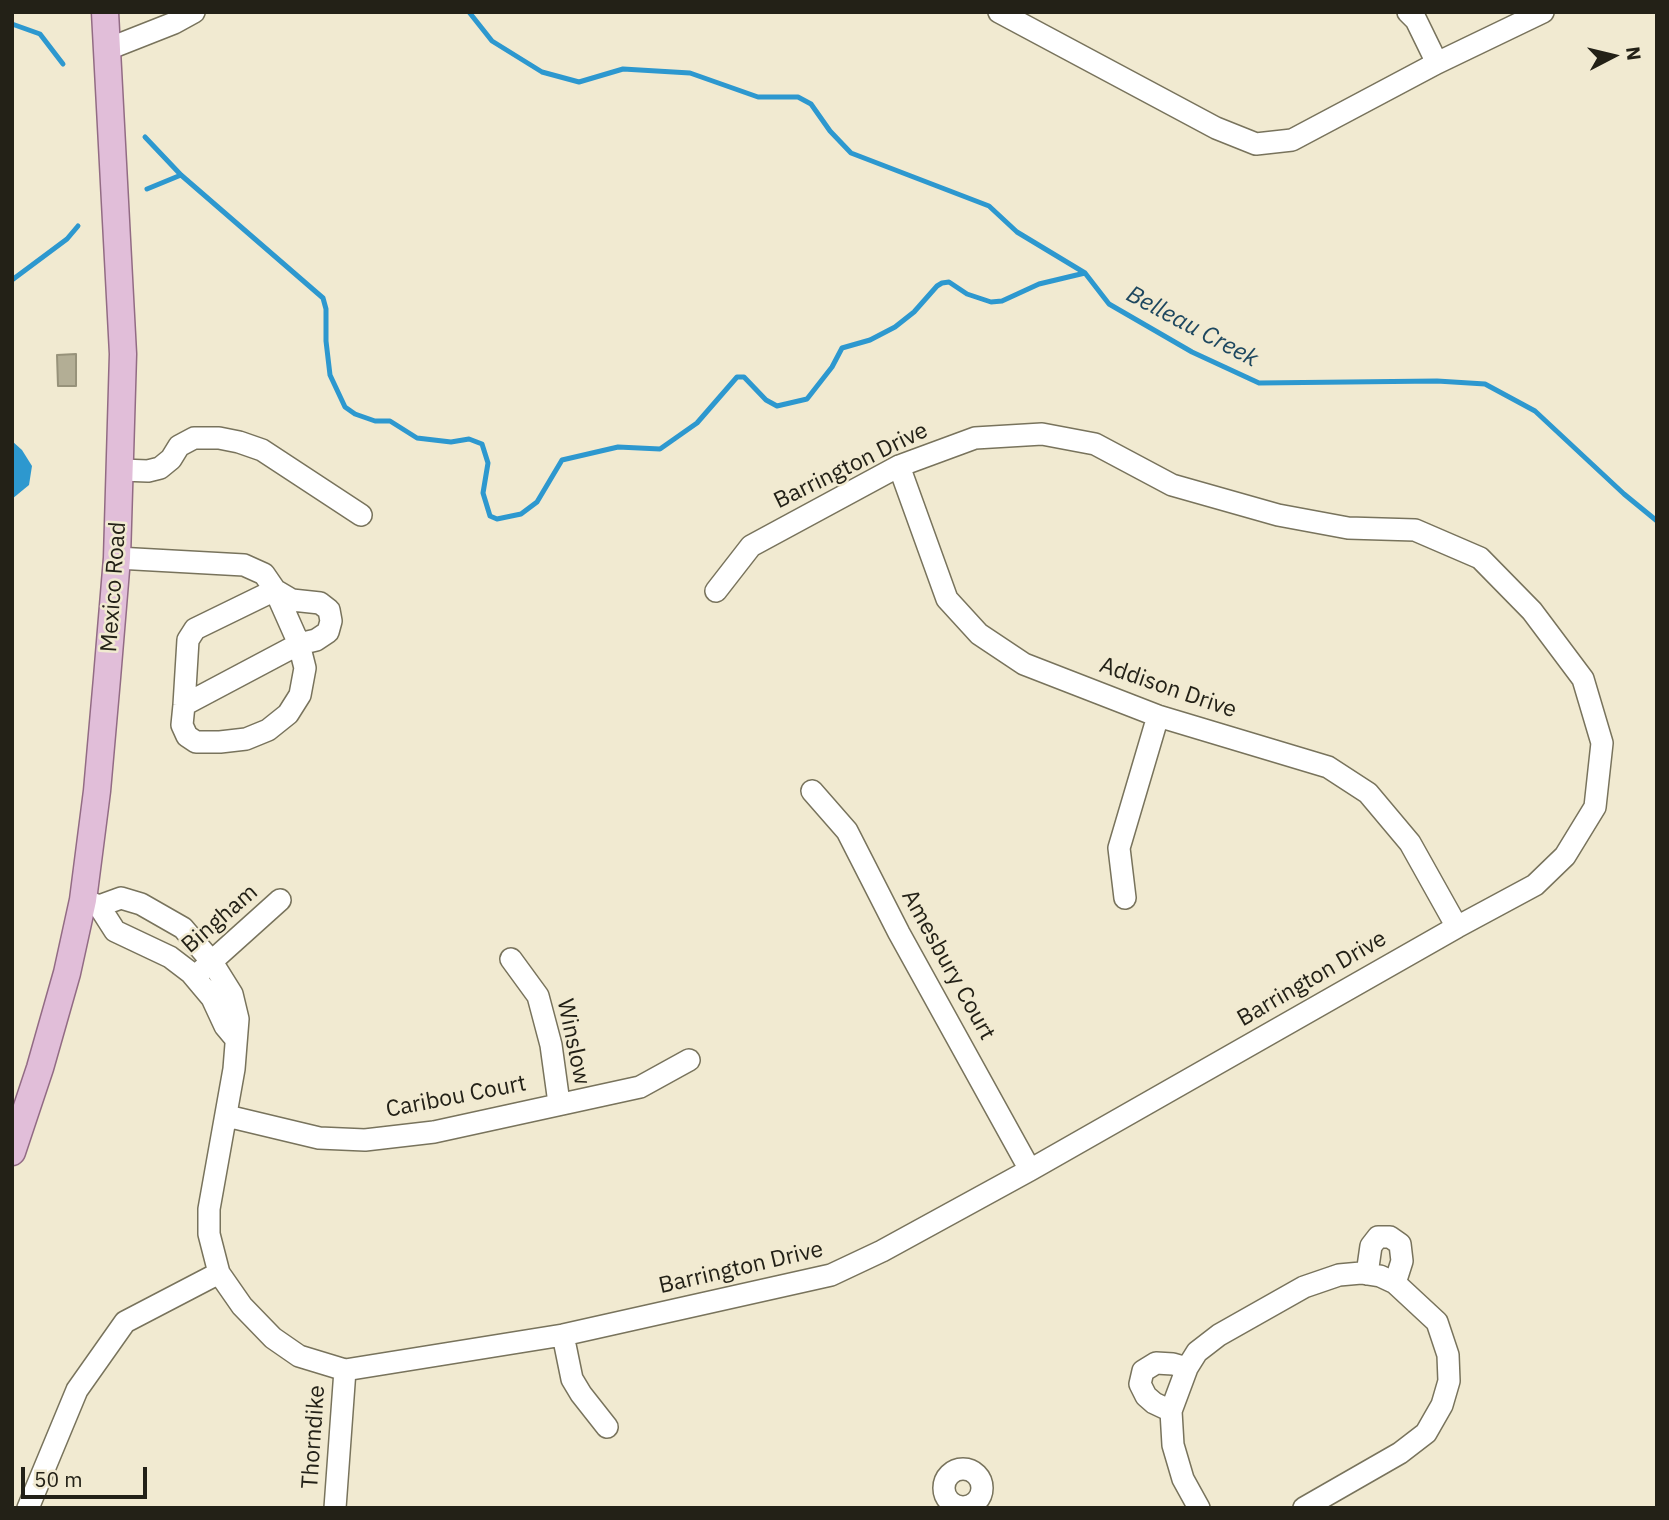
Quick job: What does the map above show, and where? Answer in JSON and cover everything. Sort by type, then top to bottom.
[{"type":"main road","name":"Mexico Road","points":[[12,1152],[91,903],[121,470],[123,340],[106,12]]},
{"type":"street","points":[[108,49],[174,23],[194,12]]},
{"type":"street","points":[[999,12],[1216,128],[1256,144],[1292,140],[1437,63],[1543,12]]},
{"type":"street","points":[[1408,12],[1416,20],[1437,63]]},
{"type":"street","name":"Barrington Drive","points":[[91,903],[121,898],[141,904],[183,928],[212,962],[232,994],[238,1019],[227,1116],[211,1184],[209,1209],[209,1234],[219,1273],[242,1306],[273,1338],[299,1356],[345,1370],[563,1335],[831,1275],[882,1251],[1030,1170],[1535,885],[1565,856],[1595,807],[1602,743],[1583,679],[1532,611],[1480,558],[1415,530],[1336,526],[1278,515],[1172,485],[1095,444],[1042,434],[975,438],[900,466],[751,545],[716,591]]},
{"type":"street","points":[[121,470],[148,471],[160,468],[171,459],[179,446],[194,438],[219,438],[262,450],[361,515]]},
{"type":"street","name":"Addison Drive","points":[[900,466],[947,599],[979,634],[1024,664],[1158,716],[1328,767],[1368,793],[1410,843],[1457,927]]},
{"type":"street","points":[[117,558],[244,565],[264,574],[275,590],[299,644],[305,668],[300,695],[288,714],[268,730],[246,738],[197,742],[187,736],[182,725],[188,640],[195,629],[275,590]]},
{"type":"street","points":[[184,705],[299,644],[316,640],[328,632],[331,621],[328,610],[320,603],[292,600],[275,590]]},
{"type":"street","points":[[1125,898],[1119,848],[1158,716]]},
{"type":"street","name":"Amesbury Court","points":[[812,791],[847,831],[899,933],[1030,1170]]},
{"type":"street","name":"Bingham","points":[[194,976],[280,900]]},
{"type":"street","points":[[91,903],[115,932],[170,957],[194,976],[212,998],[225,1026],[235,1038]]},
{"type":"street","name":"Winslow","points":[[511,959],[538,996],[551,1045],[559,1103]]},
{"type":"street","name":"Caribou Court","points":[[227,1116],[318,1138],[365,1140],[434,1132],[640,1087],[689,1060]]},
{"type":"street","points":[[1367,1274],[1371,1246],[1378,1237],[1390,1237],[1400,1244],[1402,1261],[1395,1283]]},
{"type":"street","points":[[28,1508],[77,1390],[125,1322],[219,1273]]},
{"type":"street","points":[[1199,1508],[1183,1479],[1173,1445],[1171,1411],[1187,1368],[1197,1352],[1219,1335],[1304,1287],[1339,1275],[1367,1274],[1395,1283],[1437,1322],[1448,1355],[1449,1381],[1442,1405],[1426,1433],[1401,1453],[1304,1508]]},
{"type":"street","points":[[563,1335],[572,1379],[607,1427]]},
{"type":"street","points":[[1171,1411],[1154,1404],[1146,1396],[1140,1384],[1143,1371],[1156,1363],[1187,1368]]},
{"type":"street","name":"Thorndike","points":[[335,1508],[345,1370]]},
{"type":"water","points":[[12,441],[22,450],[32,466],[29,485],[12,499]]},
{"type":"building","points":[[76,354],[76,386],[58,386],[57,355]]},
{"type":"waterway","name":"Belleau Creek","points":[[469,12],[492,41],[542,72],[579,82],[623,69],[690,73],[758,97],[798,97],[811,104],[830,131],[851,153],[989,206],[1017,232],[1085,273],[1109,304],[1192,352],[1259,383],[1437,381],[1485,384],[1535,411],[1657,521]]},
{"type":"waterway","points":[[12,24],[40,34],[63,64]]},
{"type":"waterway","points":[[145,137],[181,175],[323,298],[330,375],[345,407],[355,414],[375,421],[390,421],[417,438],[451,442],[469,439],[482,444],[488,463],[483,493],[490,516],[497,519],[521,514],[537,502],[562,460],[618,447],[660,449],[697,423],[737,377],[744,377],[766,400],[777,406],[807,399],[832,367],[842,348],[870,340],[895,327],[942,283],[949,282],[967,294],[991,302],[1002,301],[1039,284],[1085,273]]},
{"type":"waterway","points":[[147,189],[181,175]]},
{"type":"waterway","points":[[12,280],[67,239],[78,226]]}]
